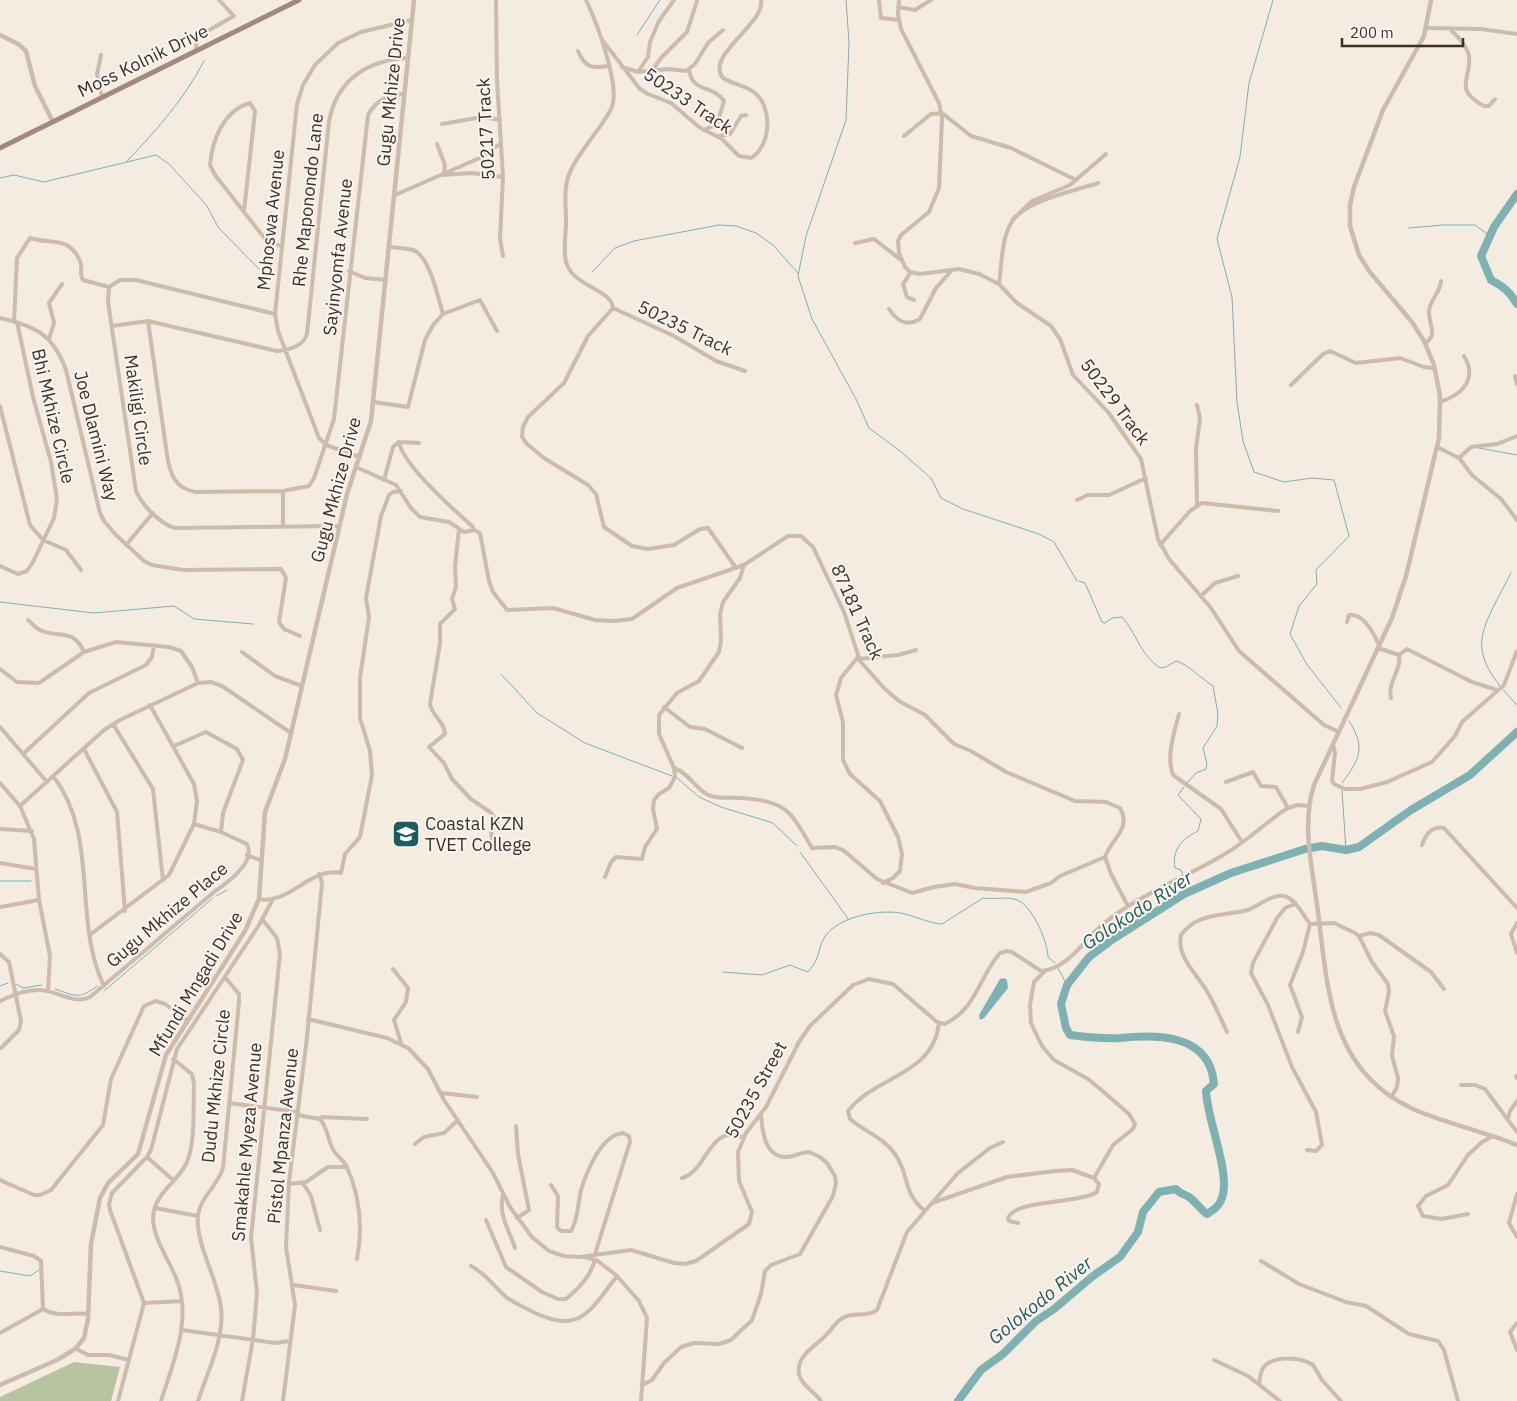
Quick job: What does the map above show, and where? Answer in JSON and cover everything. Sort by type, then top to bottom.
[{"type":"main road","name":"Moss Kolnik Drive","points":[[0,148],[298,0]]},
{"type":"street","points":[[196,50],[197,37],[230,20],[234,16],[219,0]]},
{"type":"street","name":"Gugu Mkhize Drive","points":[[262,861],[265,812],[281,770],[339,526],[370,427],[414,0]]},
{"type":"street","name":"50217 Track","points":[[496,0],[500,144],[503,177],[500,231],[503,256]]},
{"type":"street","points":[[586,0],[602,39]]},
{"type":"street","points":[[638,72],[648,57],[650,42],[659,21],[674,0]]},
{"type":"street","name":"50233 Track","points":[[602,39],[622,67],[646,93],[671,103],[704,130],[718,136],[739,156],[746,158],[756,156],[765,142],[766,122],[760,98],[745,87],[723,78],[720,72],[723,60],[729,49],[759,14],[761,0]]},
{"type":"street","points":[[879,0],[881,18],[899,20]]},
{"type":"street","points":[[899,0],[899,20],[939,103],[942,114],[939,188],[928,212],[901,236],[898,248],[901,260]]},
{"type":"street","points":[[898,7],[915,10],[931,0]]},
{"type":"street","points":[[1431,0],[1427,28],[1420,45],[1383,110],[1354,187],[1350,216],[1353,238],[1364,263],[1412,322],[1425,343],[1434,368],[1440,402],[1437,446],[1406,576],[1397,605],[1314,785],[1309,806],[1309,836],[1329,998],[1337,1028],[1357,1063],[1378,1085],[1392,1096],[1422,1112],[1517,1145]]},
{"type":"street","points":[[651,72],[687,32],[698,1]]},
{"type":"street","name":"Mphoswa Avenue","points":[[326,445],[316,432],[285,350],[275,314],[297,104],[308,76],[324,54],[345,38],[387,24],[412,20]]},
{"type":"street","points":[[1427,28],[1451,30],[1481,29],[1517,34]]},
{"type":"street","points":[[622,67],[638,72],[689,69],[698,61],[709,42],[723,30]]},
{"type":"street","points":[[1451,30],[1464,45],[1469,56],[1465,82],[1470,95],[1484,106],[1489,106],[1495,99]]},
{"type":"street","points":[[0,35],[18,44],[26,51],[35,86],[52,122]]},
{"type":"street","name":"50235 Track","points":[[602,39],[615,91],[613,106],[573,165],[566,184],[565,256],[574,277],[608,299],[613,308],[674,336],[716,360],[745,371]]},
{"type":"street","points":[[578,51],[583,62],[590,67],[608,66]]},
{"type":"street","points":[[101,56],[97,74],[102,97]]},
{"type":"street","name":"Rhe Maponondo Lane","points":[[285,350],[300,344],[307,334],[330,121],[335,100],[345,83],[364,68],[387,60],[408,58]]},
{"type":"street","points":[[689,69],[690,77],[695,84],[715,92],[724,101],[716,124],[704,130]]},
{"type":"street","name":"Sayinyomfa Avenue","points":[[283,491],[309,486],[326,445],[334,418],[368,115],[376,103],[382,99],[404,94]]},
{"type":"street","points":[[244,211],[254,120],[253,105],[247,104],[224,120],[210,164],[215,175],[266,240],[281,246]]},
{"type":"street","points":[[904,136],[931,114],[942,114],[971,136],[1010,148],[1076,180]]},
{"type":"street","points":[[718,136],[730,134],[740,116],[746,115]]},
{"type":"street","points":[[442,124],[482,117],[500,120]]},
{"type":"street","points":[[437,144],[445,165],[444,172]]},
{"type":"street","points":[[395,195],[482,157],[500,144]]},
{"type":"street","points":[[999,284],[1004,247],[1016,214],[1032,201],[1064,189],[1106,154]]},
{"type":"street","points":[[438,176],[472,172],[487,176],[503,177]]},
{"type":"street","points":[[1013,221],[1038,203],[1098,183]]},
{"type":"street","points":[[15,322],[16,262],[19,253],[28,239],[31,238],[37,241],[64,243],[78,258],[83,280],[109,287],[120,280],[136,280],[275,314]]},
{"type":"street","points":[[855,243],[874,239],[901,260],[911,272],[903,284],[906,297],[914,300]]},
{"type":"street","points":[[389,247],[412,250],[422,257],[433,280],[443,314]]},
{"type":"street","points":[[889,309],[902,322],[914,322],[920,319],[936,288],[952,269]]},
{"type":"street","name":"50229 Track","points":[[911,272],[920,274],[952,269],[979,274],[999,284],[1017,303],[1046,321],[1056,333],[1073,375],[1108,412],[1141,459],[1160,545],[1169,559],[1215,613],[1229,638],[1239,651],[1324,724],[1339,732]]},
{"type":"street","points":[[350,271],[365,278],[386,280]]},
{"type":"street","points":[[1425,343],[1430,340],[1433,334],[1430,308],[1441,282]]},
{"type":"street","points":[[48,339],[54,323],[49,303],[62,284]]},
{"type":"street","name":"Makiligi Circle","points":[[109,287],[108,302],[136,491],[142,502],[170,527],[180,529],[339,526]]},
{"type":"street","points":[[372,402],[408,407],[426,340],[433,325],[443,314],[478,300],[483,303],[497,331]]},
{"type":"street","points":[[613,308],[588,336],[564,383],[525,422],[521,433],[523,439],[544,458],[588,485],[596,494],[604,527],[624,542],[640,548],[666,547],[674,545],[700,529],[708,528],[736,568]]},
{"type":"street","name":"Bhi Mkhize Circle","points":[[0,318],[36,329],[57,350]]},
{"type":"street","points":[[112,326],[148,321],[272,351],[285,350]]},
{"type":"street","points":[[148,321],[166,455],[173,479],[184,489],[196,492],[283,491],[283,526]]},
{"type":"street","name":"Bhi Mkhize Circle","points":[[0,566],[18,574],[27,572],[56,511],[57,499],[51,462],[15,322]]},
{"type":"street","name":"Joe Dlamini Way","points":[[57,350],[66,370],[100,512],[109,528],[144,561],[160,568],[183,570],[282,569],[286,578],[279,622],[284,629],[300,636]]},
{"type":"street","points":[[1291,385],[1323,354],[1330,351],[1356,363],[1400,358],[1424,367],[1434,368]]},
{"type":"street","points":[[1440,402],[1456,395],[1469,381],[1470,372],[1464,356]]},
{"type":"street","points":[[1515,376],[1517,384]]},
{"type":"street","points":[[1197,405],[1200,419],[1196,448],[1197,506]]},
{"type":"street","points":[[0,406],[27,519],[36,534],[43,540],[66,550],[80,570]]},
{"type":"street","points":[[1459,458],[1471,448],[1497,444],[1517,436]]},
{"type":"street","points":[[356,467],[396,485],[411,508],[420,517],[449,522],[464,532],[474,530],[425,482],[412,464],[407,462],[401,453],[399,442]]},
{"type":"street","points":[[384,480],[393,447],[399,442],[419,443]]},
{"type":"street","points":[[326,445],[360,457]]},
{"type":"street","points":[[1437,446],[1459,458],[1472,475],[1501,499],[1517,520]]},
{"type":"street","points":[[1077,500],[1088,495],[1109,495],[1146,478]]},
{"type":"street","points":[[118,1401],[144,1304],[109,1204],[116,1188],[147,1157],[173,1059],[181,1042],[272,901],[319,874],[341,873],[345,854],[360,837],[372,775],[370,751],[360,718],[360,678],[369,617],[366,598],[380,516],[391,493],[401,491]]},
{"type":"street","points":[[1160,545],[1197,506],[1207,503],[1278,511]]},
{"type":"street","points":[[126,545],[154,513]]},
{"type":"street","points":[[459,528],[456,587],[452,599],[455,609],[440,624],[440,643],[430,704],[433,714],[445,729],[445,734],[429,747],[444,763],[452,779],[471,799],[495,818],[497,824],[491,833],[492,840],[512,849]]},
{"type":"street","name":"87181 Track","points":[[474,530],[482,536],[490,585],[507,610],[553,608],[595,620],[614,621],[632,619],[677,588],[744,565],[788,536],[796,534],[805,539],[813,548],[844,612],[858,658],[884,688],[899,701],[925,715],[954,744],[971,751],[1006,772],[1075,801],[1106,802],[1120,808],[1124,823],[1120,835],[1107,850],[1104,857]]},
{"type":"street","points":[[605,877],[614,858],[638,860],[643,858],[645,847],[658,826],[653,809],[654,800],[672,785],[675,777],[674,768],[659,734],[658,719],[664,707],[676,693],[699,681],[719,652],[721,608],[727,594],[740,578],[744,565]]},
{"type":"street","points":[[1201,596],[1215,583],[1238,576]]},
{"type":"street","points":[[1347,622],[1349,615],[1358,617],[1372,630],[1378,646],[1400,655]]},
{"type":"street","points":[[28,620],[40,630],[72,637],[78,642],[84,652]]},
{"type":"street","points":[[0,669],[17,682],[39,683],[84,652],[116,642],[169,647],[181,651],[192,667],[198,683]]},
{"type":"street","points":[[23,754],[89,693],[146,665],[152,657],[154,645]]},
{"type":"street","points":[[1391,698],[1390,688],[1399,664],[1400,655],[1407,649],[1472,682],[1497,690]]},
{"type":"street","points":[[883,883],[900,871],[902,854],[898,837],[880,801],[850,774],[843,760],[843,722],[836,695],[841,678],[858,658],[898,655],[916,650]]},
{"type":"street","points":[[1333,745],[1335,753],[1331,776],[1334,784],[1353,790],[1387,782],[1432,762],[1455,736],[1462,722],[1504,685],[1517,651]]},
{"type":"street","points":[[242,652],[275,676],[302,686]]},
{"type":"street","points":[[20,806],[113,724],[198,683],[210,682],[222,686],[290,733]]},
{"type":"street","points":[[91,934],[125,911],[172,872],[194,824],[197,808],[196,790],[174,746],[150,706]]},
{"type":"street","points":[[664,707],[690,727],[705,729],[742,748]]},
{"type":"street","points":[[1179,714],[1172,737],[1170,766],[1173,774],[1221,809],[1242,842]]},
{"type":"street","points":[[113,724],[153,789],[164,880]]},
{"type":"street","points":[[0,728],[47,782]]},
{"type":"street","points":[[174,746],[206,732],[228,744],[241,754],[243,765],[223,813],[221,832],[194,824]]},
{"type":"street","points":[[84,749],[117,812],[125,911]]},
{"type":"street","points":[[674,768],[689,776],[708,795],[764,800],[784,808],[792,815],[812,848],[829,846],[843,850],[883,883],[912,893],[934,886],[955,884],[975,888],[1026,892],[1051,883],[1060,876],[1104,857],[1113,880],[1128,906]]},
{"type":"street","points":[[1226,782],[1252,772],[1261,786],[1274,786],[1279,789],[1288,808]]},
{"type":"street","points":[[53,776],[62,788],[77,822],[85,898],[98,972],[104,986]]},
{"type":"street","points":[[0,783],[20,806],[32,832],[39,900],[50,956],[48,991],[34,990],[14,994],[0,1001]]},
{"type":"street","points":[[1094,1178],[1113,1145],[1133,1129],[1135,1124],[1129,1114],[1099,1088],[1088,1079],[1054,1060],[1042,1046],[1031,1023],[1030,1005],[1034,982],[1046,970],[1060,965],[1104,923],[1128,906],[1225,854],[1288,808],[1309,806]]},
{"type":"street","points":[[1422,845],[1428,832],[1436,828],[1444,828],[1517,908]]},
{"type":"street","points":[[0,829],[32,832]]},
{"type":"street","name":"Gugu Mkhize Place","points":[[48,991],[77,1000],[85,1000],[214,892],[234,878],[247,855],[248,847],[243,842],[221,832]]},
{"type":"street","points":[[247,855],[262,861]]},
{"type":"street","name":"Mfundi Mngadi Drive","points":[[0,1385],[57,1360],[75,1348],[86,1331],[91,1244],[100,1198],[108,1183],[138,1154],[164,1062],[187,1020],[245,931],[259,899],[262,861]]},
{"type":"street","points":[[0,863],[36,869]]},
{"type":"street","name":"Pistol Mpanza Avenue","points":[[283,1401],[294,1319],[293,1285],[286,1248],[289,1184],[322,883],[319,874]]},
{"type":"street","points":[[1227,1032],[1205,987],[1187,963],[1181,947],[1181,935],[1192,923],[1224,913],[1247,910],[1280,896],[1286,897],[1295,904],[1310,924]]},
{"type":"street","points":[[259,899],[272,901]]},
{"type":"street","points":[[1508,899],[1517,902]]},
{"type":"street","points":[[0,908],[39,900]]},
{"type":"street","points":[[1295,904],[1285,908],[1277,918],[1253,963],[1251,972],[1268,1005],[1292,1067],[1316,1112],[1322,1145],[1316,1151],[1307,1150]]},
{"type":"street","name":"Smakahle Myeza Avenue","points":[[242,1401],[253,1339],[258,1289],[251,1244],[280,948],[277,938],[262,919]]},
{"type":"street","points":[[1310,924],[1320,922],[1340,925],[1359,936],[1389,988],[1385,1011],[1394,1036],[1392,1056],[1398,1083],[1392,1096]]},
{"type":"street","points":[[1517,923],[1512,934],[1517,953]]},
{"type":"street","points":[[1298,1032],[1302,1017],[1290,985],[1301,959],[1310,924]]},
{"type":"street","points":[[1359,936],[1370,933],[1379,935],[1431,972],[1444,989]]},
{"type":"street","points":[[925,1211],[910,1196],[904,1172],[895,1153],[880,1138],[854,1122],[848,1114],[854,1104],[868,1093],[919,1062],[934,1044],[939,1023],[945,1024],[957,1017],[972,1001],[997,956],[1003,951],[1012,952],[1036,968],[1046,970]]},
{"type":"street","points":[[0,954],[9,962],[20,1025],[15,1034],[1,1048]]},
{"type":"street","points":[[393,969],[404,980],[408,988],[406,1002],[394,1020],[401,1044]]},
{"type":"street","name":"Dudu Mkhize Circle","points":[[198,1216],[200,1207],[221,1174],[229,1103],[239,994],[225,976]]},
{"type":"street","name":"50235 Street","points":[[308,1019],[401,1044],[428,1069],[441,1093],[493,1173],[503,1195],[517,1218],[532,1237],[549,1251],[570,1257],[631,1250],[674,1264],[696,1261],[745,1227],[751,1219],[752,1212],[739,1181],[736,1165],[738,1152],[744,1138],[760,1114],[804,1034],[837,999],[860,981],[869,979],[893,984],[939,1023]]},
{"type":"street","points":[[0,1180],[34,1195],[40,1195],[51,1190],[103,1125],[111,1079],[144,1006],[156,1001],[165,1004],[187,1020]]},
{"type":"street","points":[[161,1401],[182,1330],[182,1301],[177,1280],[155,1228],[155,1208],[160,1195],[186,1164],[194,1084],[192,1074],[173,1059]]},
{"type":"street","points":[[1462,1085],[1483,1088],[1517,1132]]},
{"type":"street","points":[[441,1093],[477,1097]]},
{"type":"street","points":[[1508,1119],[1510,1111],[1517,1101]]},
{"type":"street","points":[[229,1103],[320,1119],[322,1117],[367,1119]]},
{"type":"street","points":[[642,1386],[652,1380],[667,1359],[681,1347],[701,1342],[727,1342],[749,1324],[761,1294],[765,1271],[771,1266],[800,1254],[833,1196],[835,1176],[827,1163],[809,1152],[788,1158],[775,1153],[766,1143],[760,1114]]},
{"type":"street","points":[[320,1119],[326,1127],[332,1147],[346,1167],[359,1203],[361,1238],[357,1259]]},
{"type":"street","points":[[415,1144],[427,1136],[444,1133],[458,1120]]},
{"type":"street","points":[[516,1126],[518,1154],[529,1210],[517,1218]]},
{"type":"street","points":[[550,1185],[558,1196],[557,1227],[561,1230],[571,1231],[587,1173],[595,1158],[605,1144],[615,1135],[623,1132],[628,1136],[630,1142],[594,1254]]},
{"type":"street","points":[[682,1178],[693,1173],[705,1154],[725,1135],[732,1133],[744,1138]]},
{"type":"street","points":[[1468,1214],[1432,1219],[1423,1216],[1418,1206],[1426,1196],[1448,1185],[1468,1155],[1482,1142],[1493,1136]]},
{"type":"street","points":[[821,1401],[800,1377],[799,1370],[803,1357],[839,1320],[849,1316],[871,1314],[877,1310],[907,1232],[948,1182],[990,1148],[1003,1142]]},
{"type":"street","points":[[147,1157],[173,1180]]},
{"type":"street","points":[[289,1184],[303,1184],[328,1167],[346,1167]]},
{"type":"street","points":[[932,1203],[1007,1177],[1068,1170],[1094,1178],[1099,1188],[1091,1196],[1072,1201],[1038,1204],[1014,1210],[1008,1218],[1010,1221],[1018,1223]]},
{"type":"street","points":[[303,1184],[311,1196],[320,1230]]},
{"type":"street","points":[[1517,1194],[1510,1223],[1517,1237]]},
{"type":"street","points":[[503,1195],[500,1205],[502,1217],[515,1248]]},
{"type":"street","points":[[155,1208],[198,1216],[199,1230],[221,1308],[218,1336],[198,1401]]},
{"type":"street","points":[[486,1220],[506,1267],[549,1296],[566,1299],[578,1289],[592,1271],[595,1260]]},
{"type":"street","points":[[0,1247],[30,1254],[41,1261],[43,1309]]},
{"type":"street","points":[[583,1256],[595,1260],[617,1276],[641,1305],[647,1318],[641,1401]]},
{"type":"street","points":[[1261,1261],[1299,1284],[1341,1300],[1366,1306],[1409,1334],[1438,1341],[1444,1350],[1458,1401]]},
{"type":"street","points":[[471,1266],[509,1299],[557,1322],[570,1321],[584,1314],[599,1300],[617,1276]]},
{"type":"street","points":[[293,1285],[336,1291]]},
{"type":"street","points":[[144,1304],[182,1301]]},
{"type":"street","points":[[43,1309],[56,1316],[74,1313],[88,1314]]},
{"type":"street","points":[[0,1333],[43,1309]]},
{"type":"street","points":[[1517,1323],[1510,1332],[1517,1350]]},
{"type":"street","points":[[182,1330],[276,1343],[290,1341]]},
{"type":"street","points":[[75,1348],[88,1355],[109,1355],[129,1360]]},
{"type":"street","points":[[1259,1384],[1262,1369],[1271,1362],[1284,1359],[1303,1361],[1313,1365],[1322,1380],[1342,1401]]},
{"type":"street","points":[[1214,1360],[1233,1368],[1259,1384],[1280,1401]]},
{"type":"green space","points":[[74,1362],[120,1367],[111,1401],[0,1401],[0,1397]]},
{"type":"water","points":[[1004,978],[1007,980],[1008,988],[984,1018],[980,1020],[979,1015],[1000,979]]},
{"type":"waterway","points":[[637,35],[660,0]]},
{"type":"waterway","points":[[846,0],[849,43],[846,120],[806,236],[798,276],[812,319],[856,399],[869,428],[900,451],[931,478],[941,498],[963,509],[1039,534],[1054,542],[1077,581]]},
{"type":"waterway","points":[[1273,0],[1249,83],[1240,157],[1217,239],[1232,297],[1237,402],[1243,441],[1254,472],[1284,482],[1312,478],[1334,480],[1349,536],[1316,570],[1317,584],[1299,606],[1290,634],[1306,663],[1341,708]]},
{"type":"waterway","points":[[127,161],[169,114],[188,88],[204,61]]},
{"type":"waterway","points":[[0,178],[14,175],[44,182],[156,155],[169,164],[190,187],[207,206],[218,227],[259,269]]},
{"type":"waterway","points":[[1517,194],[1494,227],[1481,256],[1491,280],[1506,290],[1517,304]]},
{"type":"waterway","points":[[592,272],[615,248],[634,241],[719,225],[736,226],[756,233],[773,245],[798,273]]},
{"type":"waterway","points":[[1409,228],[1475,225],[1490,236]]},
{"type":"waterway","points":[[1479,448],[1517,455]]},
{"type":"waterway","points":[[1511,573],[1491,612],[1482,641],[1483,655],[1489,669],[1500,686],[1517,705]]},
{"type":"waterway","points":[[1079,581],[1085,583],[1102,622],[1105,623],[1112,618],[1122,617],[1147,656],[1160,668],[1176,661],[1180,662],[1213,686],[1218,714],[1217,726],[1203,748],[1207,764],[1206,769],[1196,773],[1187,783]]},
{"type":"waterway","points":[[0,602],[94,613],[174,606],[194,619],[253,624]]},
{"type":"waterway","points":[[501,674],[537,713],[585,743],[672,776]]},
{"type":"waterway","points":[[1342,783],[1357,760],[1359,753],[1358,738],[1349,721]]},
{"type":"waterway","name":"Golokodo River","points":[[958,1401],[981,1370],[1003,1354],[1036,1321],[1120,1257],[1138,1232],[1143,1212],[1159,1192],[1176,1189],[1191,1198],[1207,1214],[1220,1203],[1222,1198],[1224,1187],[1221,1161],[1207,1103],[1206,1091],[1214,1084],[1210,1068],[1203,1055],[1193,1046],[1165,1038],[1150,1036],[1089,1037],[1070,1035],[1066,1028],[1061,1004],[1067,985],[1089,957],[1113,939],[1184,894],[1231,873],[1305,849],[1322,846],[1346,850],[1359,847],[1411,810],[1470,775],[1517,732]]},
{"type":"waterway","points":[[677,778],[699,797],[721,807],[773,823],[796,845]]},
{"type":"waterway","points":[[1183,875],[1181,870],[1175,868],[1175,855],[1180,845],[1198,831],[1201,819],[1178,795],[1184,787]]},
{"type":"waterway","points":[[1342,790],[1346,850]]},
{"type":"waterway","points":[[800,852],[849,920]]},
{"type":"waterway","points":[[1183,880],[1184,894]]},
{"type":"waterway","points":[[0,881],[31,881]]},
{"type":"waterway","points":[[216,896],[227,890]]},
{"type":"waterway","points":[[104,991],[213,898]]},
{"type":"waterway","points":[[723,972],[762,975],[790,965],[808,972],[817,958],[824,938],[830,930],[849,919],[873,913],[895,912],[942,924],[983,898],[1009,898],[1023,903],[1038,925],[1045,942],[1048,957],[1055,963]]},
{"type":"waterway","points":[[1058,968],[1067,985]]},
{"type":"waterway","points":[[0,986],[8,983]]},
{"type":"waterway","points":[[16,984],[23,988],[42,985]]},
{"type":"waterway","points":[[55,989],[81,995],[97,986]]},
{"type":"waterway","points":[[0,1271],[30,1276],[39,1270]]},
{"type":"place","name":"Coastal KZN TVET College","points":[[406,834]]}]
